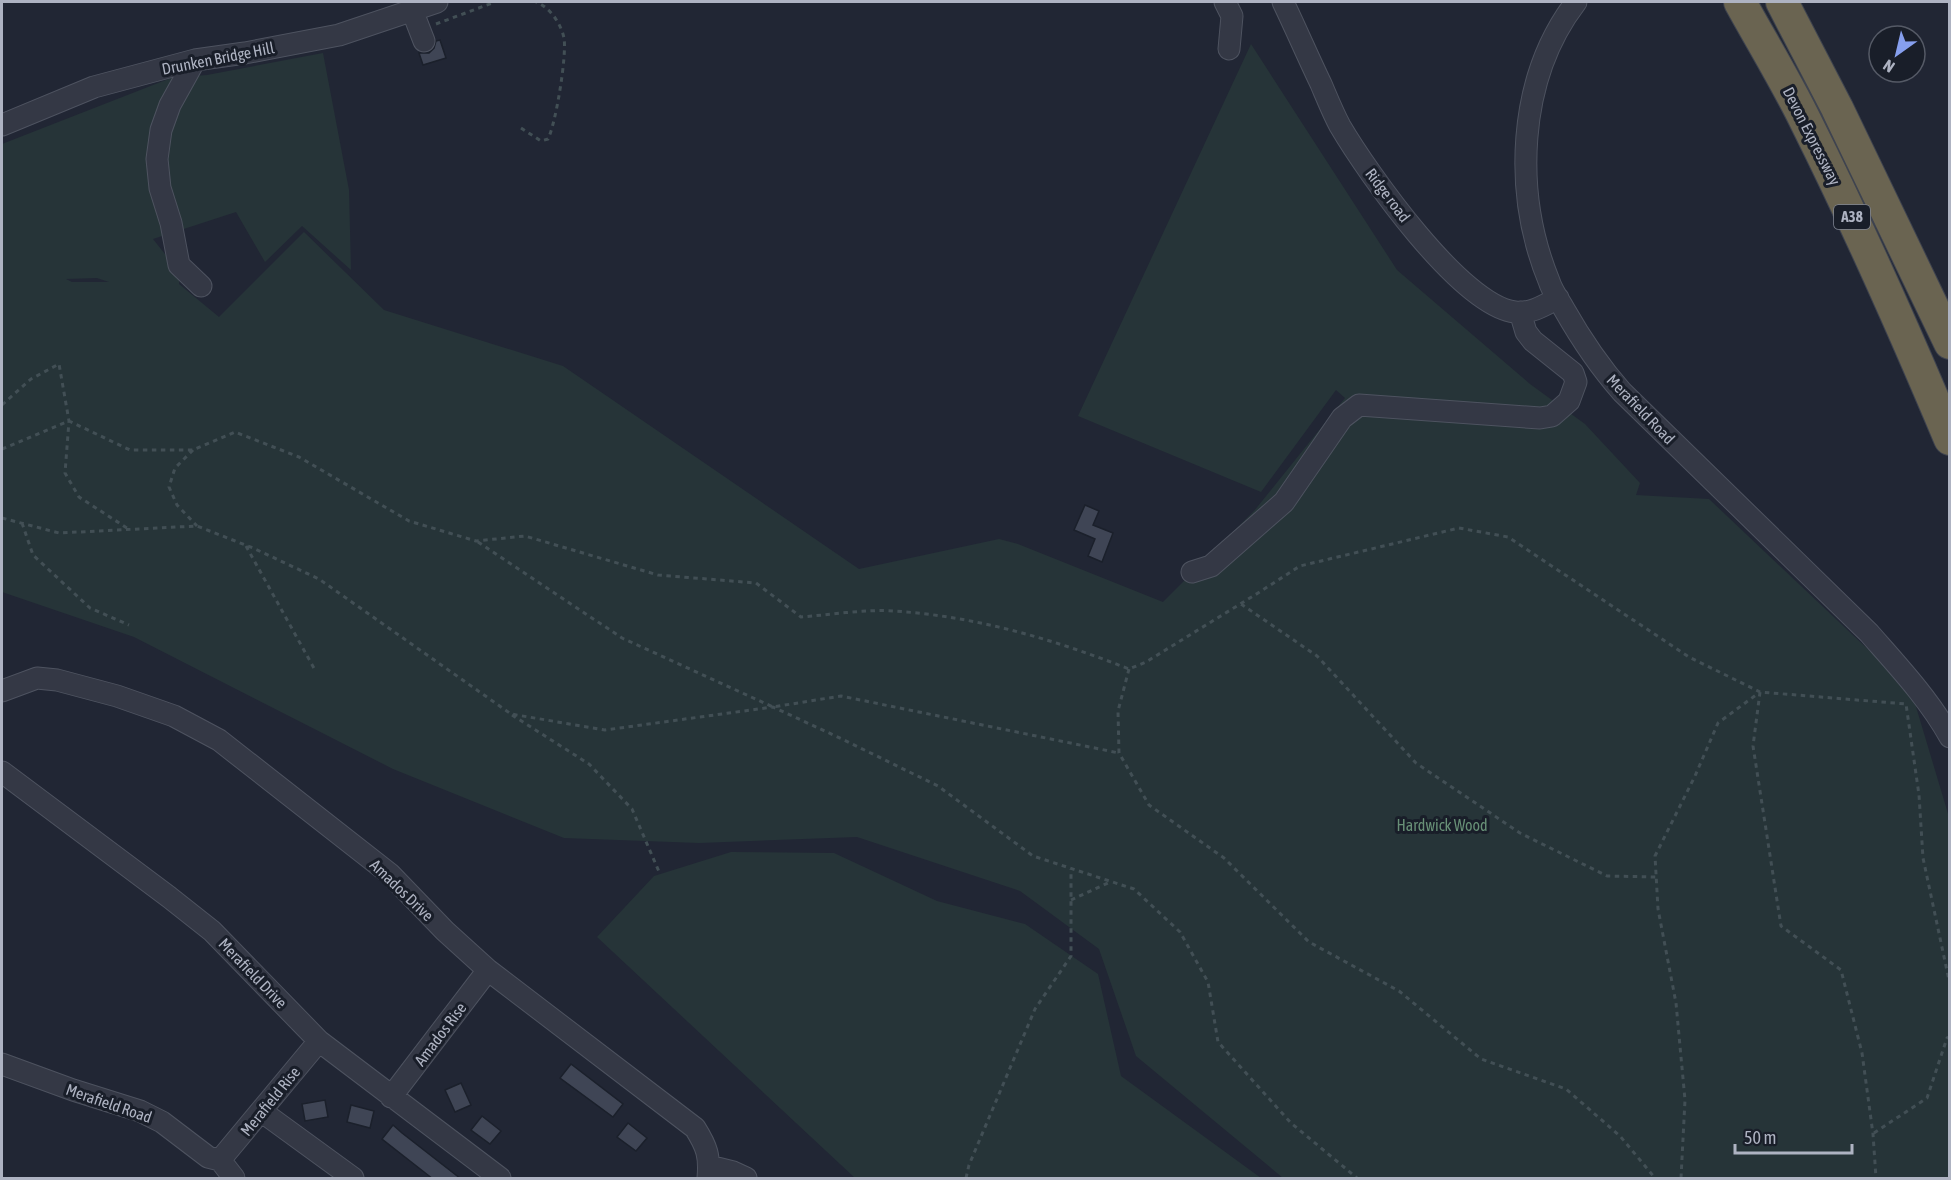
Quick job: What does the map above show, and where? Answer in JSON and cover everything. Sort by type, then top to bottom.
[{"type":"highway","name":"Devon Expressway","points":[[1740,2],[1806,121],[1866,246],[1950,439]]},
{"type":"highway","name":"Devon Expressway","points":[[1782,2],[1842,118],[1950,343]]},
{"type":"street","name":"Drunken Bridge Hill","points":[[2,125],[94,87],[195,60],[339,35],[437,2]]},
{"type":"street","points":[[1225,2],[1232,16],[1229,48]]},
{"type":"street","name":"Ridge road","points":[[1283,2],[1340,125],[1388,199],[1437,257],[1474,292],[1502,309],[1520,312]]},
{"type":"street","name":"Merafield Road","points":[[1576,2],[1559,28],[1546,55],[1536,87],[1528,128],[1526,173],[1529,212],[1549,283],[1596,362],[1622,392],[1869,633],[1902,672],[1950,737]]},
{"type":"street","points":[[412,10],[422,36]]},
{"type":"street","points":[[195,60],[170,105],[161,130],[157,159],[159,188],[171,223],[179,265],[201,286]]},
{"type":"street","points":[[1192,572],[1211,566],[1284,502],[1342,418],[1359,405],[1540,418],[1552,416],[1569,401],[1576,382],[1573,373],[1533,341],[1526,332],[1520,312],[1537,308],[1558,298]]},
{"type":"street","name":"Amados Drive","points":[[2,691],[37,678],[57,680],[117,696],[164,713],[219,740],[390,874],[445,931],[488,970],[695,1128],[707,1146],[709,1172]]},
{"type":"street","name":"Merafield Drive","points":[[2,772],[212,931],[319,1041],[500,1179]]},
{"type":"street","name":"Amados Rise","points":[[392,1097],[488,970]]},
{"type":"street","name":"Merafield Rise","points":[[220,1160],[319,1041]]},
{"type":"street","name":"Merafield Road","points":[[2,1064],[140,1111],[162,1122],[208,1157],[220,1160],[234,1179]]},
{"type":"street","points":[[261,1111],[353,1179]]},
{"type":"street","points":[[709,1172],[733,1172],[746,1179]]},
{"type":"path","points":[[422,36],[495,2]]},
{"type":"path","points":[[521,128],[541,141],[548,139],[562,74],[564,38],[551,13],[536,2]]},
{"type":"path","points":[[2,405],[31,379],[59,364],[69,421],[65,473],[79,497],[130,530]]},
{"type":"path","points":[[2,449],[69,421],[130,450],[193,450]]},
{"type":"path","points":[[660,874],[632,809],[589,764],[511,714],[319,579],[197,526],[177,506],[169,487],[175,468],[193,450],[235,432],[299,457],[410,521],[476,541],[622,638],[842,739],[938,786],[1034,856],[1134,889],[1180,932],[1208,982],[1218,1042],[1292,1123],[1357,1179]]},
{"type":"path","points":[[2,518],[59,533],[197,526]]},
{"type":"path","points":[[22,523],[33,555],[90,608],[129,625]]},
{"type":"path","points":[[476,541],[525,536],[658,574],[756,583],[801,618],[891,610],[986,622],[1078,649],[1129,669],[1146,662],[1300,566],[1459,528],[1508,537],[1689,657],[1760,692],[1906,704],[1919,795],[1923,858],[1950,985]]},
{"type":"path","points":[[245,545],[315,670]]},
{"type":"path","points":[[1241,604],[1317,656],[1416,763],[1520,833],[1607,876],[1656,877]]},
{"type":"path","points":[[1129,669],[1118,711],[1119,753],[1149,805],[1224,858],[1309,942],[1399,991],[1481,1059],[1566,1089],[1620,1136],[1654,1179]]},
{"type":"path","points":[[1681,1179],[1685,1100],[1676,1003],[1658,909],[1655,856],[1695,776],[1718,723],[1760,692]]},
{"type":"path","points":[[1760,692],[1753,746],[1781,926],[1841,970],[1862,1053],[1874,1134],[1876,1179]]},
{"type":"path","points":[[511,714],[605,730],[841,696],[1119,753]]},
{"type":"path","points":[[966,1179],[969,1165],[1035,1009],[1071,956],[1071,869]]},
{"type":"path","points":[[1071,900],[1111,881]]},
{"type":"path","points":[[1874,1134],[1928,1098],[1947,1038],[1950,1037]]},
{"type":"green space","name":"Hardwick Wood","points":[[1251,44],[1397,270],[1530,384],[1585,424],[1640,483],[1636,495],[1709,499],[1911,690],[1949,817],[1949,1178],[1283,1178],[1136,1056],[1099,949],[1020,891],[857,837],[699,843],[564,838],[393,769],[134,637],[2,592],[2,144],[171,78],[207,75],[323,53],[349,190],[351,270],[302,226],[265,262],[236,212],[153,239],[180,273],[179,284],[219,317],[304,232],[384,310],[563,366],[859,569],[999,539],[1018,544],[1163,602],[1254,511],[1345,398],[1336,390],[1261,492],[1078,416]],"holes":[[[97,278],[109,282],[72,282],[66,279]]]},
{"type":"green space","points":[[731,852],[834,853],[937,901],[1025,924],[1098,974],[1121,1076],[1261,1178],[855,1178],[597,937],[654,876]]},
{"type":"building","points":[[440,40],[446,58],[423,65],[419,53],[429,53],[436,41]]},
{"type":"building","points":[[1085,505],[1099,511],[1093,525],[1113,533],[1102,562],[1088,556],[1095,539],[1074,530]]},
{"type":"building","points":[[571,1064],[623,1104],[613,1117],[560,1078]]},
{"type":"building","points":[[461,1083],[471,1105],[455,1112],[445,1090]]},
{"type":"building","points":[[325,1100],[328,1117],[305,1121],[302,1104]]},
{"type":"building","points":[[351,1105],[374,1111],[370,1128],[347,1122]]},
{"type":"building","points":[[482,1116],[501,1131],[490,1144],[471,1130]]},
{"type":"building","points":[[628,1123],[647,1138],[636,1151],[617,1137]]},
{"type":"building","points":[[393,1125],[461,1179],[433,1179],[382,1139]]}]
